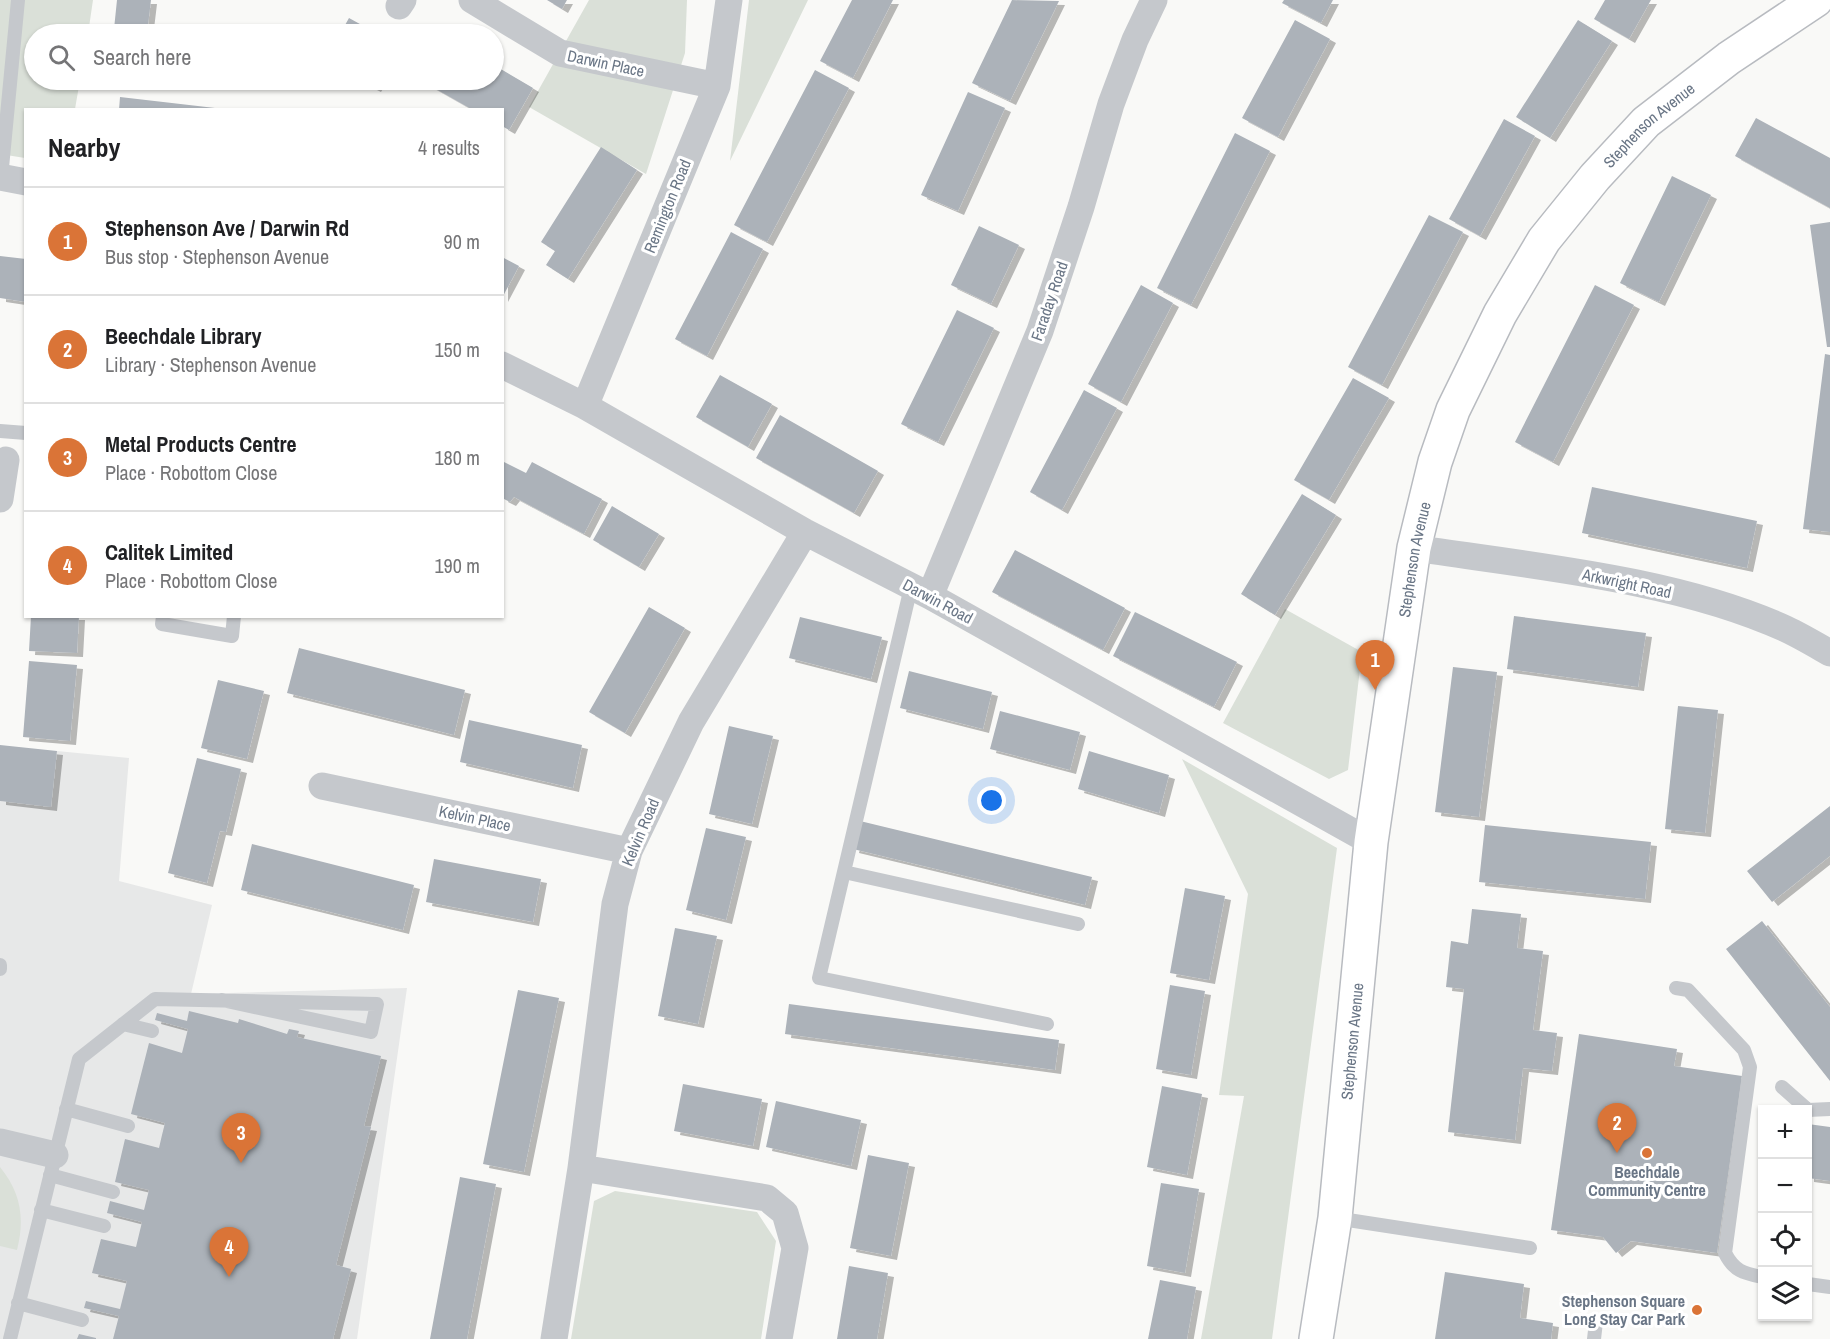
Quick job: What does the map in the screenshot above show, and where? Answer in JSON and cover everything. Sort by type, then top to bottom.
[{"type":"street","name":"Darwin Place","points":[[472,0],[560,53],[717,86]]},
{"type":"street","name":"Remington Road","points":[[585,406],[717,86],[729,0]]},
{"type":"street","name":"Faraday Road","points":[[920,591],[1040,331],[1081,207],[1111,104],[1135,40],[1154,0]]},
{"type":"street","name":"Stephenson Avenue","points":[[1316,1339],[1335,1218],[1371,842],[1414,548],[1435,462],[1453,410],[1500,314],[1544,240],[1594,177],[1646,122],[1798,5]]},
{"type":"street","name":"Darwin Road","points":[[504,366],[585,406],[805,532],[920,591],[1371,842]]},
{"type":"street","points":[[0,499],[6,460]]},
{"type":"street","name":"Kelvin Road","points":[[554,1339],[581,1168],[615,904],[629,850],[691,722],[805,532]]},
{"type":"street","name":"Arkwright Road","points":[[1414,548],[1571,572],[1699,598],[1786,629],[1830,653]]},
{"type":"street","name":"Kelvin Place","points":[[322,786],[629,850]]},
{"type":"street","points":[[0,1142],[52,1165]]},
{"type":"street","points":[[581,1168],[767,1198],[785,1213],[795,1248],[779,1339]]},
{"type":"lane","points":[[9,179],[18,0]]},
{"type":"lane","points":[[0,431],[24,432]]},
{"type":"lane","points":[[920,591],[844,872],[819,978],[1047,1024]]},
{"type":"lane","points":[[163,618],[162,624],[232,636],[234,618]]},
{"type":"lane","points":[[844,872],[1078,924]]},
{"type":"lane","points":[[1676,988],[1688,990],[1744,1050],[1750,1067],[1725,1253],[1731,1265],[1741,1273],[1758,1275]]},
{"type":"lane","points":[[10,1339],[79,1059],[155,999],[222,1000],[377,1004],[371,1032],[222,1000]]},
{"type":"lane","points":[[123,1024],[152,1032]]},
{"type":"lane","points":[[1782,1087],[1808,1110],[1830,1109]]},
{"type":"lane","points":[[66,1109],[128,1126]]},
{"type":"lane","points":[[52,1165],[113,1191]]},
{"type":"lane","points":[[41,1210],[104,1226]]},
{"type":"lane","points":[[1335,1218],[1530,1248]]},
{"type":"lane","points":[[1812,1285],[1830,1287]]},
{"type":"lane","points":[[18,1303],[82,1320]]},
{"type":"lane","points":[[1594,1339],[1596,1322]]},
{"type":"shaded area","points":[[0,0],[93,0],[89,24],[24,24],[24,90],[78,90],[75,108],[24,108],[24,158],[0,154]]},
{"type":"shaded area","points":[[589,0],[687,0],[685,53],[646,174],[529,107]]},
{"type":"shaded area","points":[[749,0],[808,0],[730,161]]},
{"type":"shaded area","points":[[1285,609],[1362,652],[1348,770],[1329,779],[1223,723]]},
{"type":"shaded area","points":[[57,751],[129,758],[119,881],[212,905],[191,994],[407,988],[357,1339],[0,1339],[0,801],[51,806]]},
{"type":"shaded area","points":[[1182,759],[1337,848],[1272,1339],[1201,1339],[1244,1096],[1219,1095],[1248,894]]},
{"type":"shaded area","points":[[0,1167],[17,1196],[21,1227],[17,1250],[0,1246]]},
{"type":"shaded area","points":[[615,1191],[757,1212],[776,1241],[761,1339],[571,1339],[594,1201]]},
{"type":"building","points":[[117,0],[151,0],[148,24],[115,24]]},
{"type":"building","points":[[547,0],[567,0],[562,9]]},
{"type":"building","points":[[852,0],[893,0],[853,78],[820,61]]},
{"type":"building","points":[[1012,0],[1059,1],[1010,101],[972,83]]},
{"type":"building","points":[[1284,0],[1333,0],[1321,23],[1282,3]]},
{"type":"building","points":[[1605,0],[1651,0],[1629,39],[1594,19]]},
{"type":"building","points":[[349,18],[360,24],[346,24]]},
{"type":"building","points":[[1295,20],[1330,39],[1278,137],[1242,118]]},
{"type":"building","points":[[1578,20],[1612,41],[1550,138],[1516,117]]},
{"type":"building","points":[[815,70],[849,88],[767,242],[734,225]]},
{"type":"building","points":[[504,71],[533,88],[509,130],[504,127],[504,108],[469,108],[438,90],[504,90]]},
{"type":"building","points":[[968,92],[1005,108],[958,211],[921,195]]},
{"type":"building","points":[[120,97],[215,108],[119,108]]},
{"type":"building","points":[[1756,118],[1830,158],[1830,208],[1735,156]]},
{"type":"building","points":[[1504,119],[1535,136],[1480,236],[1449,219]]},
{"type":"building","points":[[1235,133],[1270,151],[1191,305],[1157,288]]},
{"type":"building","points":[[601,147],[637,170],[568,279],[546,265],[555,251],[541,242]]},
{"type":"building","points":[[1672,176],[1711,195],[1659,302],[1620,283]]},
{"type":"building","points":[[1429,215],[1463,232],[1382,385],[1348,367]]},
{"type":"building","points":[[1830,222],[1830,347],[1827,347],[1810,225]]},
{"type":"building","points":[[979,226],[1019,245],[991,304],[951,285]]},
{"type":"building","points":[[731,232],[763,249],[707,356],[675,339]]},
{"type":"building","points":[[0,256],[24,259],[24,302],[0,298]]},
{"type":"building","points":[[504,258],[519,266],[504,294]]},
{"type":"building","points":[[1141,285],[1173,303],[1121,402],[1088,384]]},
{"type":"building","points":[[1595,285],[1634,305],[1553,462],[1515,442]]},
{"type":"building","points":[[957,310],[994,328],[938,442],[901,424]]},
{"type":"building","points":[[1825,354],[1830,355],[1830,532],[1803,529]]},
{"type":"building","points":[[720,375],[772,404],[748,447],[696,417]]},
{"type":"building","points":[[1353,378],[1389,398],[1329,500],[1294,480]]},
{"type":"building","points":[[1084,390],[1117,408],[1062,510],[1030,492]]},
{"type":"building","points":[[780,415],[878,471],[854,513],[756,458]]},
{"type":"building","points":[[504,462],[526,473],[532,462],[602,499],[584,534],[514,497],[510,502],[504,499]]},
{"type":"building","points":[[1592,487],[1757,521],[1747,568],[1582,533]]},
{"type":"building","points":[[1302,494],[1336,515],[1275,615],[1241,594]]},
{"type":"building","points":[[612,506],[659,534],[639,567],[593,540]]},
{"type":"building","points":[[1015,550],[1125,608],[1103,650],[992,592]]},
{"type":"building","points":[[649,607],[685,628],[625,733],[589,712]]},
{"type":"building","points":[[1135,612],[1237,662],[1214,707],[1113,656]]},
{"type":"building","points":[[1514,616],[1646,633],[1638,687],[1507,669]]},
{"type":"building","points":[[800,617],[882,637],[871,679],[789,658]]},
{"type":"building","points":[[31,618],[79,618],[77,653],[29,651]]},
{"type":"building","points":[[299,648],[465,690],[454,735],[287,693]]},
{"type":"building","points":[[29,661],[77,665],[70,741],[23,737]]},
{"type":"building","points":[[1453,667],[1497,672],[1479,817],[1435,812]]},
{"type":"building","points":[[909,671],[992,692],[983,729],[900,708]]},
{"type":"building","points":[[218,680],[264,691],[247,759],[201,748]]},
{"type":"building","points":[[1678,706],[1718,710],[1705,833],[1665,829]]},
{"type":"building","points":[[1000,711],[1080,732],[1070,770],[990,749]]},
{"type":"building","points":[[469,720],[582,745],[573,788],[460,762]]},
{"type":"building","points":[[729,726],[773,736],[752,824],[709,814]]},
{"type":"building","points":[[0,745],[57,751],[51,807],[0,801]]},
{"type":"building","points":[[1089,751],[1169,775],[1159,813],[1078,789]]},
{"type":"building","points":[[197,758],[241,769],[226,832],[220,831],[207,883],[168,873]]},
{"type":"building","points":[[1830,806],[1830,856],[1772,902],[1747,871]]},
{"type":"building","points":[[860,821],[1092,877],[1085,905],[853,849]]},
{"type":"building","points":[[1485,825],[1651,842],[1645,899],[1479,882]]},
{"type":"building","points":[[706,828],[746,837],[726,920],[686,910]]},
{"type":"building","points":[[252,844],[414,885],[403,930],[241,890]]},
{"type":"building","points":[[434,859],[541,879],[533,922],[426,902]]},
{"type":"building","points":[[1185,888],[1225,896],[1209,980],[1170,973]]},
{"type":"building","points":[[1472,909],[1521,914],[1517,948],[1543,951],[1533,1030],[1557,1033],[1552,1071],[1523,1068],[1515,1140],[1448,1132],[1464,989],[1446,987],[1451,941],[1468,944]]},
{"type":"building","points":[[1762,921],[1830,1007],[1830,1081],[1726,949]]},
{"type":"building","points":[[675,928],[717,936],[698,1024],[658,1016]]},
{"type":"building","points":[[1170,985],[1205,991],[1191,1075],[1156,1069]]},
{"type":"building","points":[[518,990],[559,998],[524,1172],[483,1164]]},
{"type":"building","points":[[789,1004],[1059,1040],[1055,1070],[785,1034]]},
{"type":"building","points":[[189,1011],[238,1023],[239,1019],[287,1034],[289,1029],[299,1031],[297,1037],[381,1056],[364,1126],[371,1127],[336,1265],[351,1269],[333,1339],[113,1339],[119,1316],[84,1308],[86,1301],[120,1309],[127,1281],[92,1273],[101,1239],[136,1247],[142,1222],[107,1213],[110,1201],[144,1210],[149,1190],[115,1182],[125,1139],[159,1148],[165,1123],[131,1114],[149,1043],[182,1053],[188,1029],[155,1020],[157,1013],[187,1021]]},
{"type":"building","name":"Beechdale Community Centre","points":[[1579,1034],[1677,1049],[1674,1066],[1742,1076],[1717,1253],[1631,1241],[1616,1253],[1603,1237],[1551,1230]]},
{"type":"building","points":[[683,1084],[762,1099],[753,1146],[674,1131]]},
{"type":"building","points":[[1162,1086],[1202,1094],[1187,1175],[1147,1167]]},
{"type":"building","points":[[776,1101],[861,1120],[851,1166],[766,1147]]},
{"type":"building","points":[[1812,1125],[1830,1127],[1830,1181],[1812,1179]]},
{"type":"building","points":[[868,1155],[909,1163],[891,1256],[850,1248]]},
{"type":"building","points":[[460,1177],[496,1184],[467,1339],[430,1339]]},
{"type":"building","points":[[1161,1183],[1199,1189],[1185,1273],[1147,1266]]},
{"type":"building","points":[[849,1266],[888,1273],[877,1339],[837,1339]]},
{"type":"building","points":[[1445,1272],[1524,1284],[1520,1318],[1553,1323],[1551,1339],[1435,1339]]},
{"type":"building","points":[[1160,1280],[1196,1287],[1187,1339],[1148,1339]]},
{"type":"building","points":[[79,1334],[96,1338],[96,1339],[77,1339]]},
{"type":"place","name":"Stephenson Ave / Darwin Rd","points":[[1375,690]]},
{"type":"place","name":"Beechdale Library","points":[[1617,1153]]},
{"type":"place","name":"Beechdale Community Centre","points":[[1647,1153]]},
{"type":"place","name":"Metal Products Centre","points":[[241,1163]]},
{"type":"place","name":"Calitek Limited","points":[[229,1277]]},
{"type":"place","name":"Stephenson Square Long Stay Car Park","points":[[1697,1310]]}]
